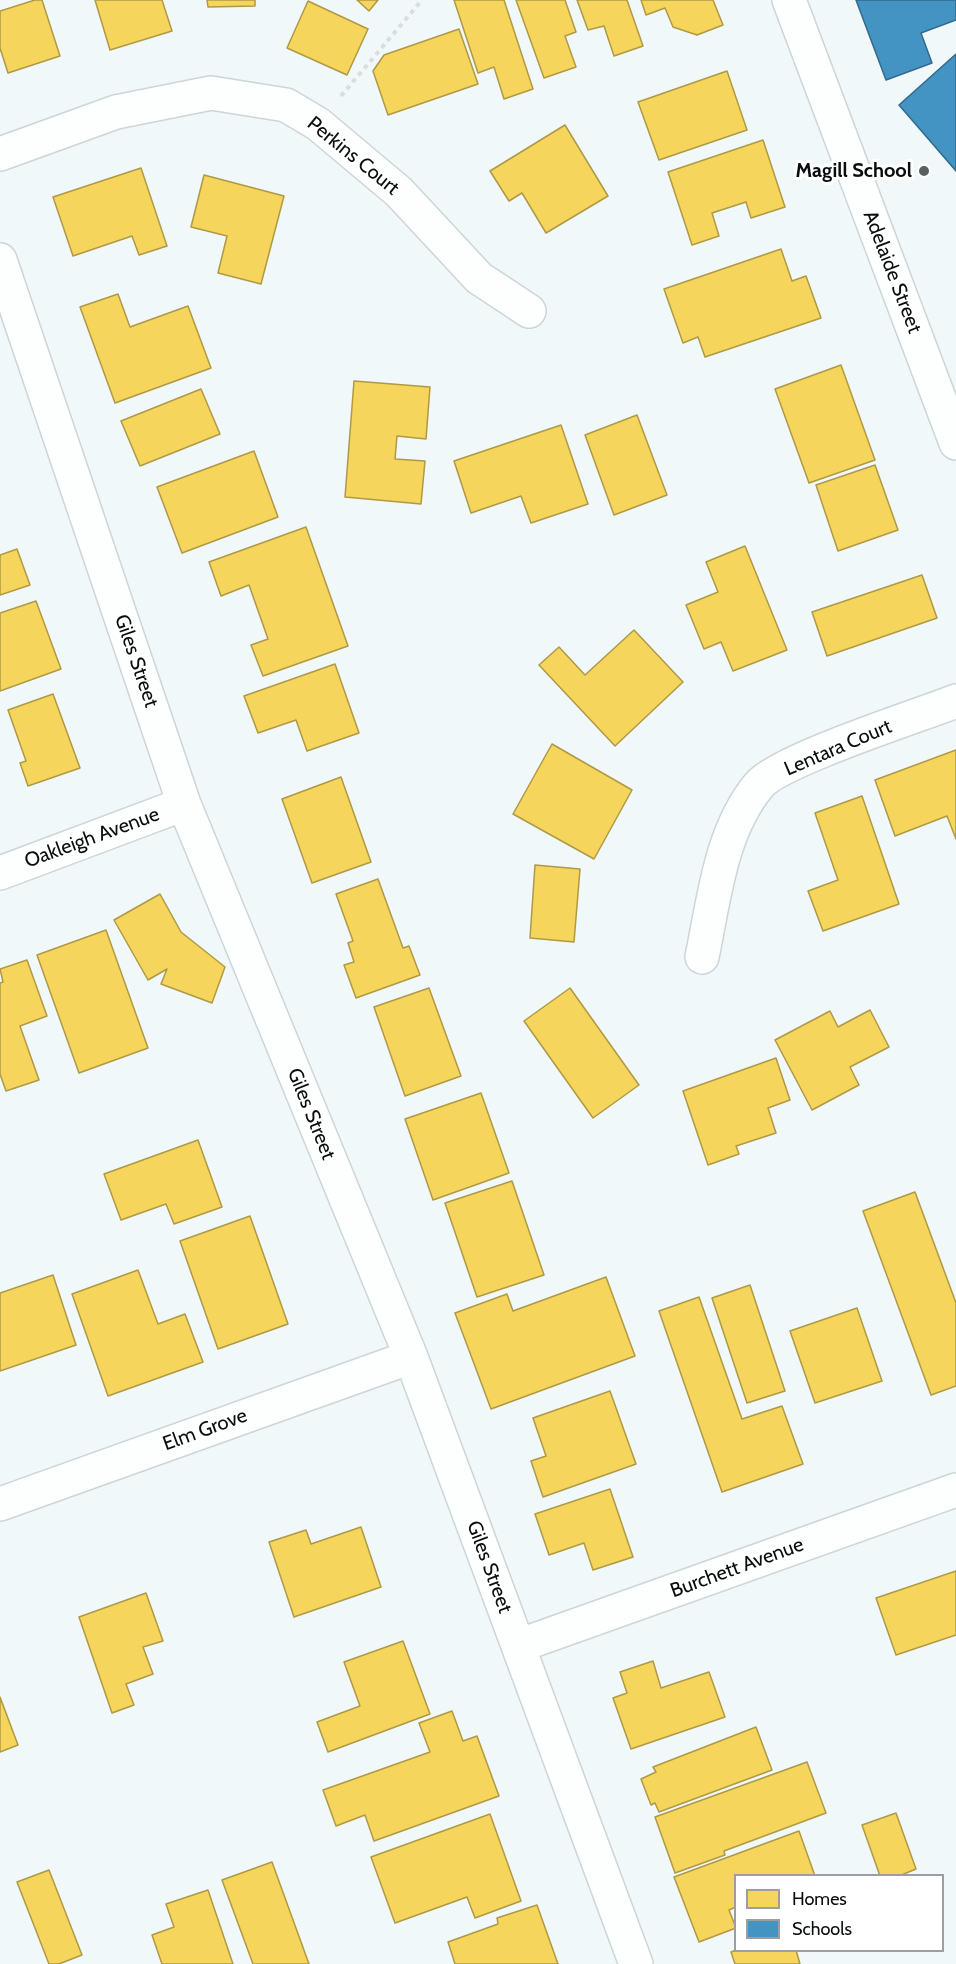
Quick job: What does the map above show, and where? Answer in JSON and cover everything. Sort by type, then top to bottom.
[{"type":"street","name":"Adelaide Street","points":[[789,0],[956,443]]},
{"type":"street","name":"Perkins Court","points":[[0,154],[116,112],[211,93],[286,105],[318,124],[399,192],[479,278],[529,311]]},
{"type":"street","name":"Giles Street","points":[[0,260],[184,804],[411,1357],[636,1964]]},
{"type":"street","name":"Lentara Court","points":[[702,957],[733,825],[760,783],[799,761],[956,701]]},
{"type":"street","name":"Oakleigh Avenue","points":[[0,873],[184,804]]},
{"type":"street","name":"Elm Grove","points":[[0,1504],[411,1357]]},
{"type":"street","name":"Burchett Avenue","points":[[518,1646],[956,1490]]},
{"type":"path","points":[[318,124],[422,0]]},
{"type":"building: Homes","points":[[42,0],[60,56],[8,73],[0,48],[0,11]]},
{"type":"building: Homes","points":[[95,0],[162,0],[172,31],[110,50]]},
{"type":"building: Homes","points":[[207,0],[255,0],[255,6],[208,7]]},
{"type":"building: Homes","points":[[357,0],[378,0],[369,11]]},
{"type":"building: Homes","points":[[454,0],[504,0],[533,89],[504,99],[494,67],[478,73]]},
{"type":"building: Homes","points":[[516,0],[565,0],[576,32],[565,36],[576,67],[544,78]]},
{"type":"building: Homes","points":[[577,0],[627,0],[643,46],[614,56],[604,26],[588,30]]},
{"type":"building: Homes","points":[[641,0],[713,0],[723,25],[697,35],[673,27],[665,8],[646,15]]},
{"type":"building: Homes","points":[[308,1],[368,29],[347,75],[287,48]]},
{"type":"building: Homes","points":[[459,29],[478,84],[388,115],[373,71],[384,55]]},
{"type":"building: Homes","points":[[727,71],[747,130],[659,160],[638,102]]},
{"type":"building: Homes","points":[[565,125],[608,196],[546,233],[522,193],[509,201],[490,171]]},
{"type":"building: Homes","points":[[763,140],[785,207],[751,218],[746,202],[712,213],[719,236],[692,245],[668,172]]},
{"type":"building: Homes","points":[[141,168],[167,246],[139,255],[132,236],[73,256],[53,197]]},
{"type":"building: Homes","points":[[204,175],[284,196],[261,284],[218,273],[227,236],[191,227]]},
{"type":"building: Homes","points":[[781,249],[792,281],[806,276],[821,318],[705,357],[698,337],[683,343],[664,289]]},
{"type":"building: Homes","points":[[118,294],[130,327],[188,306],[211,368],[115,403],[80,307]]},
{"type":"building: Homes","points":[[841,365],[875,460],[809,483],[775,389]]},
{"type":"building: Homes","points":[[354,381],[430,387],[426,439],[397,436],[395,459],[425,461],[421,504],[345,497]]},
{"type":"building: Homes","points":[[201,389],[220,434],[140,466],[121,421]]},
{"type":"building: Homes","points":[[637,415],[667,495],[614,515],[585,435]]},
{"type":"building: Homes","points":[[561,425],[588,504],[531,523],[521,496],[471,513],[454,461]]},
{"type":"building: Homes","points":[[254,451],[278,517],[182,553],[157,487]]},
{"type":"building: Homes","points":[[875,465],[898,530],[838,551],[816,485]]},
{"type":"building: Homes","points":[[306,527],[348,646],[263,676],[251,645],[268,639],[249,585],[221,596],[209,562]]},
{"type":"building: Homes","points":[[745,546],[787,650],[733,671],[721,642],[704,649],[686,605],[718,592],[706,562]]},
{"type":"building: Homes","points":[[17,549],[30,585],[0,595],[0,555]]},
{"type":"building: Homes","points":[[922,575],[937,618],[827,656],[812,612]]},
{"type":"building: Homes","points":[[36,601],[61,669],[0,691],[0,613]]},
{"type":"building: Homes","points":[[634,630],[683,682],[615,746],[539,665],[559,647],[585,675]]},
{"type":"building: Homes","points":[[335,664],[359,733],[307,751],[296,720],[258,733],[244,696]]},
{"type":"building: Homes","points":[[53,694],[80,768],[28,786],[20,763],[26,761],[8,710]]},
{"type":"building: Homes","points":[[552,744],[632,790],[594,859],[513,814]]},
{"type":"building: Homes","points":[[956,750],[956,839],[947,816],[895,836],[875,780]]},
{"type":"building: Homes","points":[[341,777],[371,862],[312,883],[282,799]]},
{"type":"building: Homes","points":[[862,796],[899,904],[823,931],[808,891],[838,880],[815,813]]},
{"type":"building: Homes","points":[[535,865],[580,869],[574,942],[530,938]]},
{"type":"building: Homes","points":[[378,879],[403,948],[409,946],[420,975],[356,998],[344,965],[354,962],[348,943],[353,941],[336,894]]},
{"type":"building: Homes","points":[[160,894],[181,932],[225,967],[212,1003],[161,984],[167,969],[148,980],[114,920]]},
{"type":"building: Homes","points":[[106,930],[148,1048],[79,1073],[37,955]]},
{"type":"building: Homes","points":[[27,960],[47,1016],[20,1026],[39,1080],[6,1091],[0,1074],[0,983],[3,982],[0,969]]},
{"type":"building: Homes","points":[[429,988],[461,1076],[405,1096],[374,1007]]},
{"type":"building: Homes","points":[[570,988],[639,1085],[593,1118],[524,1021]]},
{"type":"building: Homes","points":[[870,1010],[889,1047],[850,1067],[859,1085],[812,1110],[775,1040],[830,1011],[838,1027]]},
{"type":"building: Homes","points":[[776,1058],[790,1100],[768,1108],[776,1133],[736,1146],[739,1154],[708,1165],[683,1091]]},
{"type":"building: Homes","points":[[481,1093],[509,1173],[433,1200],[405,1119]]},
{"type":"building: Homes","points":[[198,1140],[222,1207],[174,1224],[166,1204],[121,1220],[104,1174]]},
{"type":"building: Homes","points":[[512,1181],[544,1275],[477,1297],[445,1203]]},
{"type":"building: Homes","points":[[915,1192],[956,1303],[956,1386],[931,1395],[863,1211]]},
{"type":"building: Homes","points":[[250,1216],[288,1324],[218,1349],[180,1241]]},
{"type":"building: Homes","points":[[138,1270],[158,1324],[185,1314],[203,1362],[108,1396],[72,1294]]},
{"type":"building: Homes","points":[[53,1275],[76,1345],[0,1371],[0,1293]]},
{"type":"building: Homes","points":[[606,1277],[635,1356],[491,1409],[455,1313],[507,1294],[513,1311]]},
{"type":"building: Homes","points":[[750,1285],[785,1391],[747,1403],[712,1298]]},
{"type":"building: Homes","points":[[699,1297],[742,1419],[782,1406],[803,1464],[722,1492],[659,1311]]},
{"type":"building: Homes","points":[[857,1308],[882,1381],[815,1403],[790,1331]]},
{"type":"building: Homes","points":[[610,1391],[636,1464],[543,1497],[531,1461],[546,1456],[533,1418]]},
{"type":"building: Homes","points":[[610,1489],[633,1557],[593,1570],[584,1543],[549,1555],[535,1514]]},
{"type":"building: Homes","points":[[361,1527],[381,1587],[294,1617],[269,1542],[306,1530],[311,1544]]},
{"type":"building: Homes","points":[[956,1571],[956,1635],[896,1655],[876,1598]]},
{"type":"building: Homes","points":[[146,1593],[163,1641],[143,1647],[153,1674],[126,1684],[134,1705],[112,1713],[79,1617]]},
{"type":"building: Homes","points":[[403,1641],[430,1714],[328,1752],[317,1722],[360,1706],[344,1662]]},
{"type":"building: Homes","points":[[653,1661],[661,1688],[709,1672],[725,1717],[631,1749],[613,1698],[627,1693],[620,1672]]},
{"type":"building: Homes","points":[[0,1697],[18,1745],[0,1752]]},
{"type":"building: Homes","points":[[452,1711],[463,1741],[477,1736],[499,1796],[374,1841],[365,1815],[336,1826],[323,1790],[430,1752],[419,1723]]},
{"type":"building: Homes","points":[[756,1727],[772,1770],[659,1812],[655,1803],[651,1805],[641,1779],[656,1772],[653,1767]]},
{"type":"building: Homes","points":[[807,1762],[826,1813],[724,1851],[725,1855],[675,1873],[655,1817]]},
{"type":"building: Homes","points":[[896,1813],[916,1869],[904,1874],[879,1874],[862,1825]]},
{"type":"building: Homes","points":[[490,1814],[521,1901],[475,1918],[467,1897],[395,1923],[371,1857]]},
{"type":"building: Homes","points":[[799,1831],[814,1874],[734,1874],[734,1908],[729,1910],[734,1929],[699,1942],[674,1877]]},
{"type":"building: Homes","points":[[272,1862],[309,1964],[253,1964],[222,1880]]},
{"type":"building: Homes","points":[[49,1870],[82,1955],[59,1964],[49,1964],[17,1882]]},
{"type":"building: Homes","points":[[208,1890],[233,1964],[162,1964],[152,1935],[174,1927],[166,1904]]},
{"type":"building: Homes","points":[[537,1905],[558,1964],[455,1964],[448,1942],[498,1924],[497,1918]]},
{"type":"building: Homes","points":[[731,1952],[797,1952],[800,1964],[735,1964]]},
{"type":"building: Schools","points":[[856,0],[956,0],[956,20],[921,33],[932,63],[886,80]]},
{"type":"building: Schools","points":[[956,54],[956,171],[899,105]]},
{"type":"place","name":"Magill School","points":[[924,171]]}]
